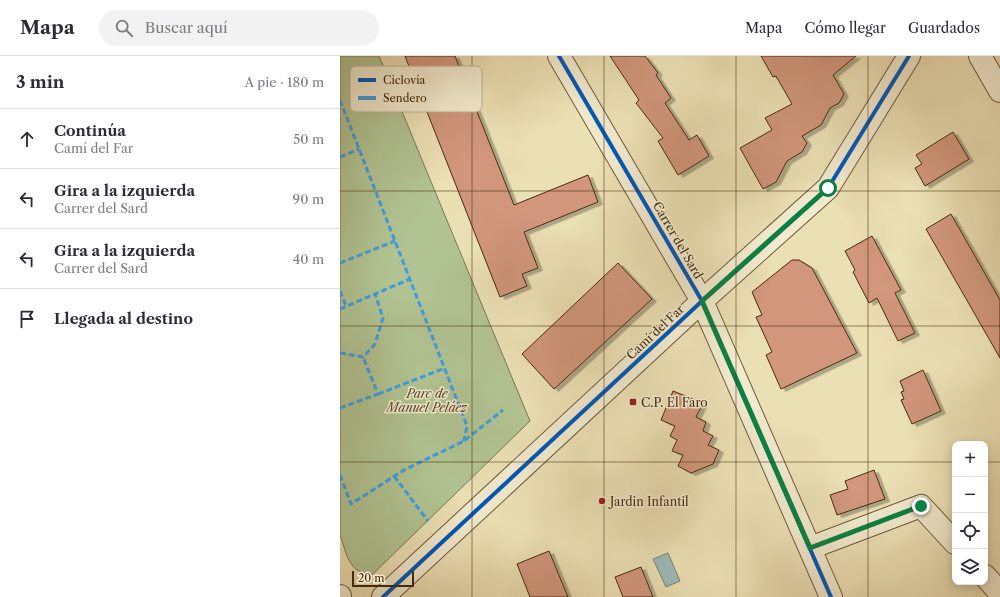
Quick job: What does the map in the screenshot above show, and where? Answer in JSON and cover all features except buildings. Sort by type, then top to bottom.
[{"type":"street","name":"Carrer del Sard","points":[[559,56],[702,301],[831,597]]},
{"type":"street","name":"Camí del Far","points":[[383,597],[702,301],[828,188],[909,56]]},
{"type":"street","points":[[980,56],[1000,91]]},
{"type":"street","points":[[810,548],[921,506],[952,540]]},
{"type":"street","points":[[988,579],[1000,593]]},
{"type":"green space","name":"Parc de Manuel Peláez","points":[[340,56],[379,56],[383,66],[350,66],[350,112],[402,112],[530,421],[373,574],[358,571],[353,567],[347,556],[340,535]]},
{"type":"water","points":[[668,553],[680,581],[666,587],[653,559]]},
{"type":"marked path","points":[[340,100],[467,426],[464,441]]},
{"type":"marked path","points":[[340,157],[359,149]]},
{"type":"marked path","points":[[340,263],[395,241]]},
{"type":"marked path","points":[[340,309],[410,279]]},
{"type":"marked path","points":[[340,291],[346,306]]},
{"type":"marked path","points":[[340,353],[363,357],[375,344],[383,318],[375,294]]},
{"type":"marked path","points":[[340,408],[378,394],[363,357]]},
{"type":"marked path","points":[[378,394],[445,368]]},
{"type":"marked path","points":[[340,475],[351,504],[404,470],[464,441],[503,410]]},
{"type":"marked path","points":[[394,476],[428,521]]},
{"type":"cycle path","points":[[559,56],[702,301],[831,597]]},
{"type":"cycle path","points":[[383,597],[702,301],[828,188],[909,56]]},
{"type":"place","name":"C.P. El Faro","points":[[633,402]]},
{"type":"place","name":"Jardin Infantil","points":[[602,501]]},
{"type":"route","points":[[828,188],[702,301],[810,548],[921,506]]}]
